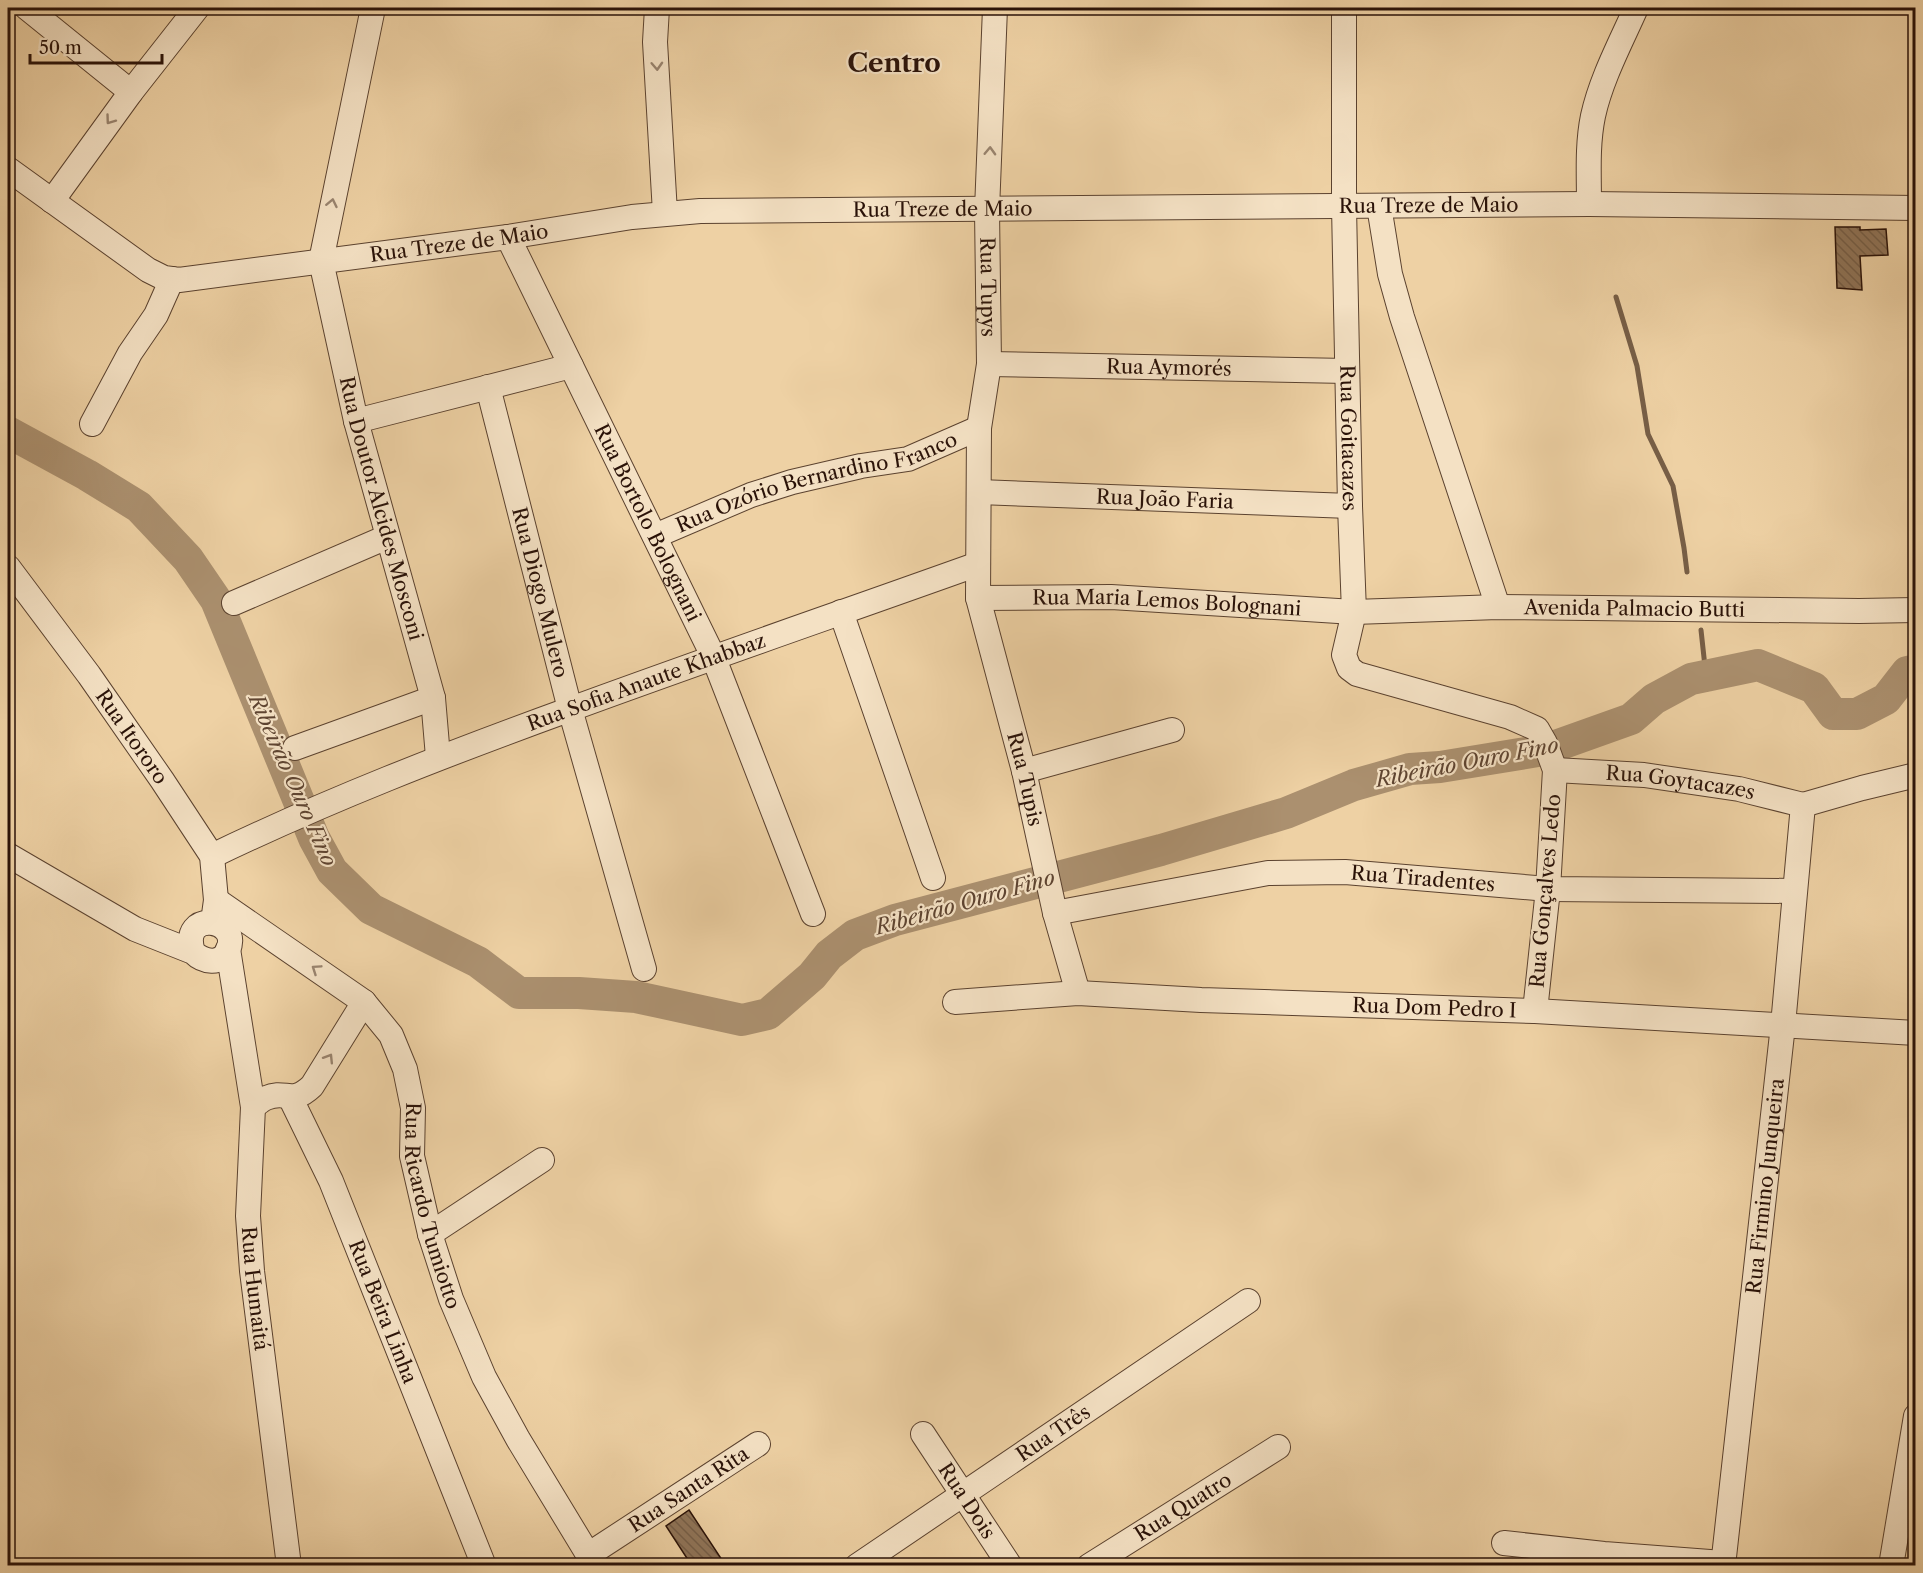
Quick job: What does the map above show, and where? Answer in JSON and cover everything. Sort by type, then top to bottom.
[{"type":"street","points":[[27,8],[131,92]]},
{"type":"street","points":[[52,201],[131,92],[197,8]]},
{"type":"street","points":[[321,261],[373,8]]},
{"type":"street","points":[[657,8],[656,42],[665,213]]},
{"type":"street","name":"Rua Tupys","points":[[978,564],[979,428],[989,364],[987,210],[994,8]]},
{"type":"street","name":"Rua Goitacazes","points":[[1344,8],[1344,206],[1354,612],[1344,655],[1349,668],[1358,674],[1510,717],[1537,729],[1553,763]]},
{"type":"street","points":[[1589,204],[1589,152],[1594,113],[1636,8]]},
{"type":"street","name":"Rua Treze de Maio","points":[[8,169],[148,270],[164,278],[172,279],[190,279],[508,237],[665,213],[700,211],[1589,204],[1916,208]]},
{"type":"street","points":[[1379,206],[1390,274],[1402,317],[1498,607]]},
{"type":"street","name":"Rua Bortolo Bolognani","points":[[508,237],[713,656],[813,915]]},
{"type":"street","name":"Rua Doutor Alcides Mosconi","points":[[321,261],[356,421],[433,698],[438,757]]},
{"type":"street","points":[[92,424],[130,353],[156,315],[172,279]]},
{"type":"street","name":"Rua Aymorés","points":[[989,364],[1347,371]]},
{"type":"street","points":[[356,421],[571,366]]},
{"type":"street","name":"Rua Diogo Mulero","points":[[488,387],[570,710],[644,969]]},
{"type":"street","name":"Rua Ozório Bernardino Franco","points":[[655,536],[751,495],[838,471],[908,459],[979,428]]},
{"type":"street","name":"Rua João Faria","points":[[979,492],[1350,506]]},
{"type":"street","points":[[234,603],[387,537]]},
{"type":"street","name":"Rua Sofia Anaute Khabbaz","points":[[212,856],[271,828],[438,757],[713,656],[978,564]]},
{"type":"street","name":"Rua Tupis","points":[[978,564],[978,598],[1023,771],[1053,904],[1078,993]]},
{"type":"street","name":"Rua Itororo","points":[[8,567],[89,675],[212,856],[214,911]]},
{"type":"street","name":"Rua Maria Lemos Bolognani","points":[[978,598],[1111,597],[1354,612]]},
{"type":"street","name":"Avenida Palmacio Butti","points":[[1354,612],[1498,607],[1916,610]]},
{"type":"street","points":[[841,612],[933,878]]},
{"type":"street","points":[[295,748],[433,698]]},
{"type":"street","points":[[1023,771],[1172,730]]},
{"type":"street","name":"Rua Goytacazes","points":[[1553,763],[1739,789],[1803,805]]},
{"type":"street","name":"Rua Gonçalves Ledo","points":[[1535,1011],[1548,889],[1553,763]]},
{"type":"street","points":[[1803,805],[1862,788],[1916,776]]},
{"type":"street","name":"Rua Firmino Junqueira","points":[[1723,1564],[1783,1025],[1803,805]]},
{"type":"street","points":[[8,855],[135,929],[207,962],[216,961],[224,956],[228,949]]},
{"type":"street","name":"Rua Tiradentes","points":[[1053,904],[1268,873],[1345,872],[1548,889],[1794,891]]},
{"type":"street","points":[[196,955],[190,944],[191,935],[196,927],[204,923],[214,911]]},
{"type":"street","name":"Rua Humaitá","points":[[214,911],[230,940],[228,949],[253,1107],[248,1227],[279,1500],[289,1566]]},
{"type":"street","name":"Rua Ricardo Tumiotto","points":[[214,911],[364,1002],[392,1035],[405,1069],[413,1108],[412,1156],[430,1234],[451,1299],[484,1377],[518,1439],[592,1560]]},
{"type":"street","name":"Rua Humaitá","points":[[196,955],[239,1010]]},
{"type":"street","name":"Rua Dom Pedro I","points":[[955,1002],[1078,993],[1535,1011],[1916,1033]]},
{"type":"street","points":[[253,1107],[266,1098],[279,1095],[290,1097],[302,1095],[312,1086],[364,1002]]},
{"type":"street","name":"Rua Beira Linha","points":[[290,1097],[331,1181],[484,1566]]},
{"type":"street","points":[[430,1234],[542,1160]]},
{"type":"street","name":"Rua Três","points":[[857,1566],[1248,1301]]},
{"type":"street","points":[[1891,1566],[1916,1416]]},
{"type":"street","name":"Rua Dois","points":[[923,1434],[1010,1566]]},
{"type":"street","name":"Rua Santa Rita","points":[[592,1560],[758,1444]]},
{"type":"street","name":"Rua Quatro","points":[[1089,1566],[1278,1447]]},
{"type":"street","points":[[1504,1543],[1723,1564]]},
{"type":"building","points":[[1835,227],[1860,227],[1860,230],[1886,229],[1888,255],[1860,256],[1862,290],[1837,288]]},
{"type":"building","points":[[689,1510],[726,1566],[692,1566],[666,1526]]},
{"type":"waterway","points":[[1616,297],[1637,366],[1648,434],[1673,486],[1687,572]]},
{"type":"waterway","name":"Ribeirão Ouro Fino","points":[[8,432],[87,475],[139,507],[188,559],[216,600],[314,838],[332,871],[371,909],[478,962],[519,993],[579,993],[636,997],[742,1020],[768,1014],[812,976],[829,955],[855,935],[895,920],[1161,850],[1286,813],[1354,785],[1410,769],[1440,767],[1544,750],[1631,719],[1654,699],[1691,679],[1758,665],[1814,688],[1833,714],[1857,714],[1886,699],[1907,672],[1916,670]]},
{"type":"waterway","points":[[1701,630],[1706,676]]},
{"type":"district","name":"Centro","points":[[894,63]]}]
